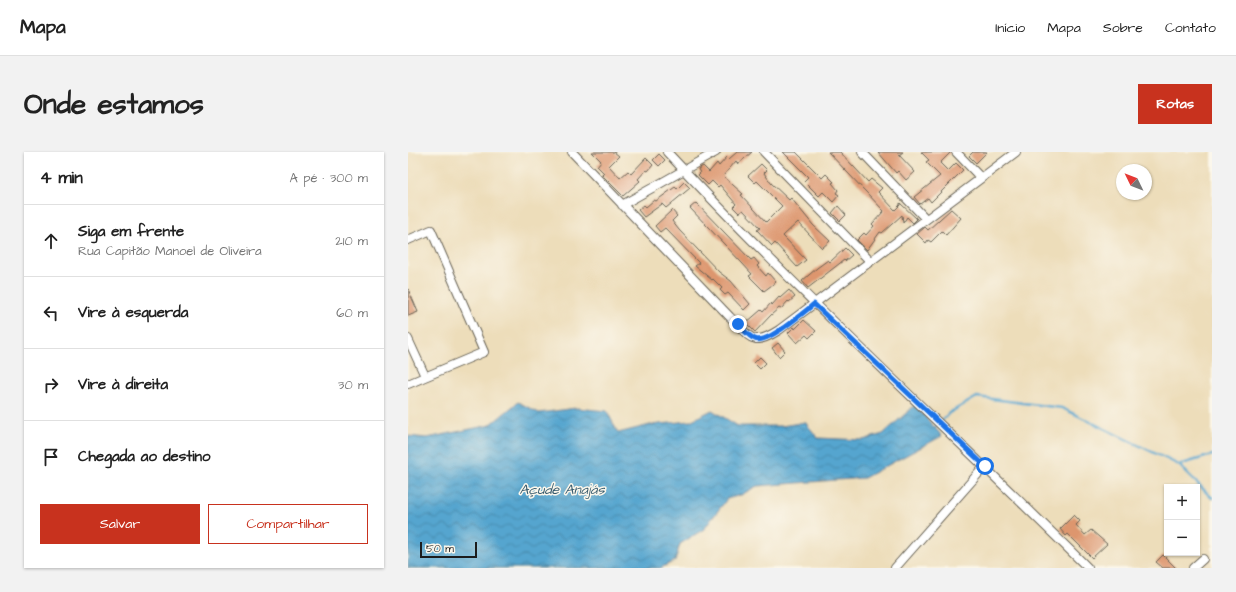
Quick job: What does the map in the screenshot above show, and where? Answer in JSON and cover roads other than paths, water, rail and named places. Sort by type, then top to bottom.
[{"type":"street","points":[[572,152],[755,340],[761,340],[769,336],[814,304],[1016,152]]},
{"type":"street","points":[[667,152],[814,304],[985,466],[1088,568]]},
{"type":"street","points":[[622,205],[716,152]]},
{"type":"street","points":[[764,152],[870,262]]},
{"type":"street","points":[[862,152],[926,219]]},
{"type":"street","points":[[956,152],[981,178]]},
{"type":"street","points":[[408,240],[432,230],[484,352],[408,384]]},
{"type":"street","points":[[408,339],[426,376]]},
{"type":"street","points":[[895,568],[985,466]]},
{"type":"street","points":[[1193,568],[1203,559]]},
{"type":"water","name":"Açude Anajás","points":[[518,402],[539,413],[576,408],[607,411],[618,433],[650,425],[690,421],[712,410],[738,426],[782,426],[805,422],[818,438],[863,440],[883,434],[915,405],[942,436],[864,478],[757,486],[741,495],[727,499],[704,529],[680,544],[675,561],[660,568],[408,568],[408,436],[427,438],[490,425]]},
{"type":"waterway","points":[[936,427],[949,413],[977,397],[1062,408],[1179,465],[1212,455]]},
{"type":"waterway","points":[[1179,465],[1212,498]]}]
